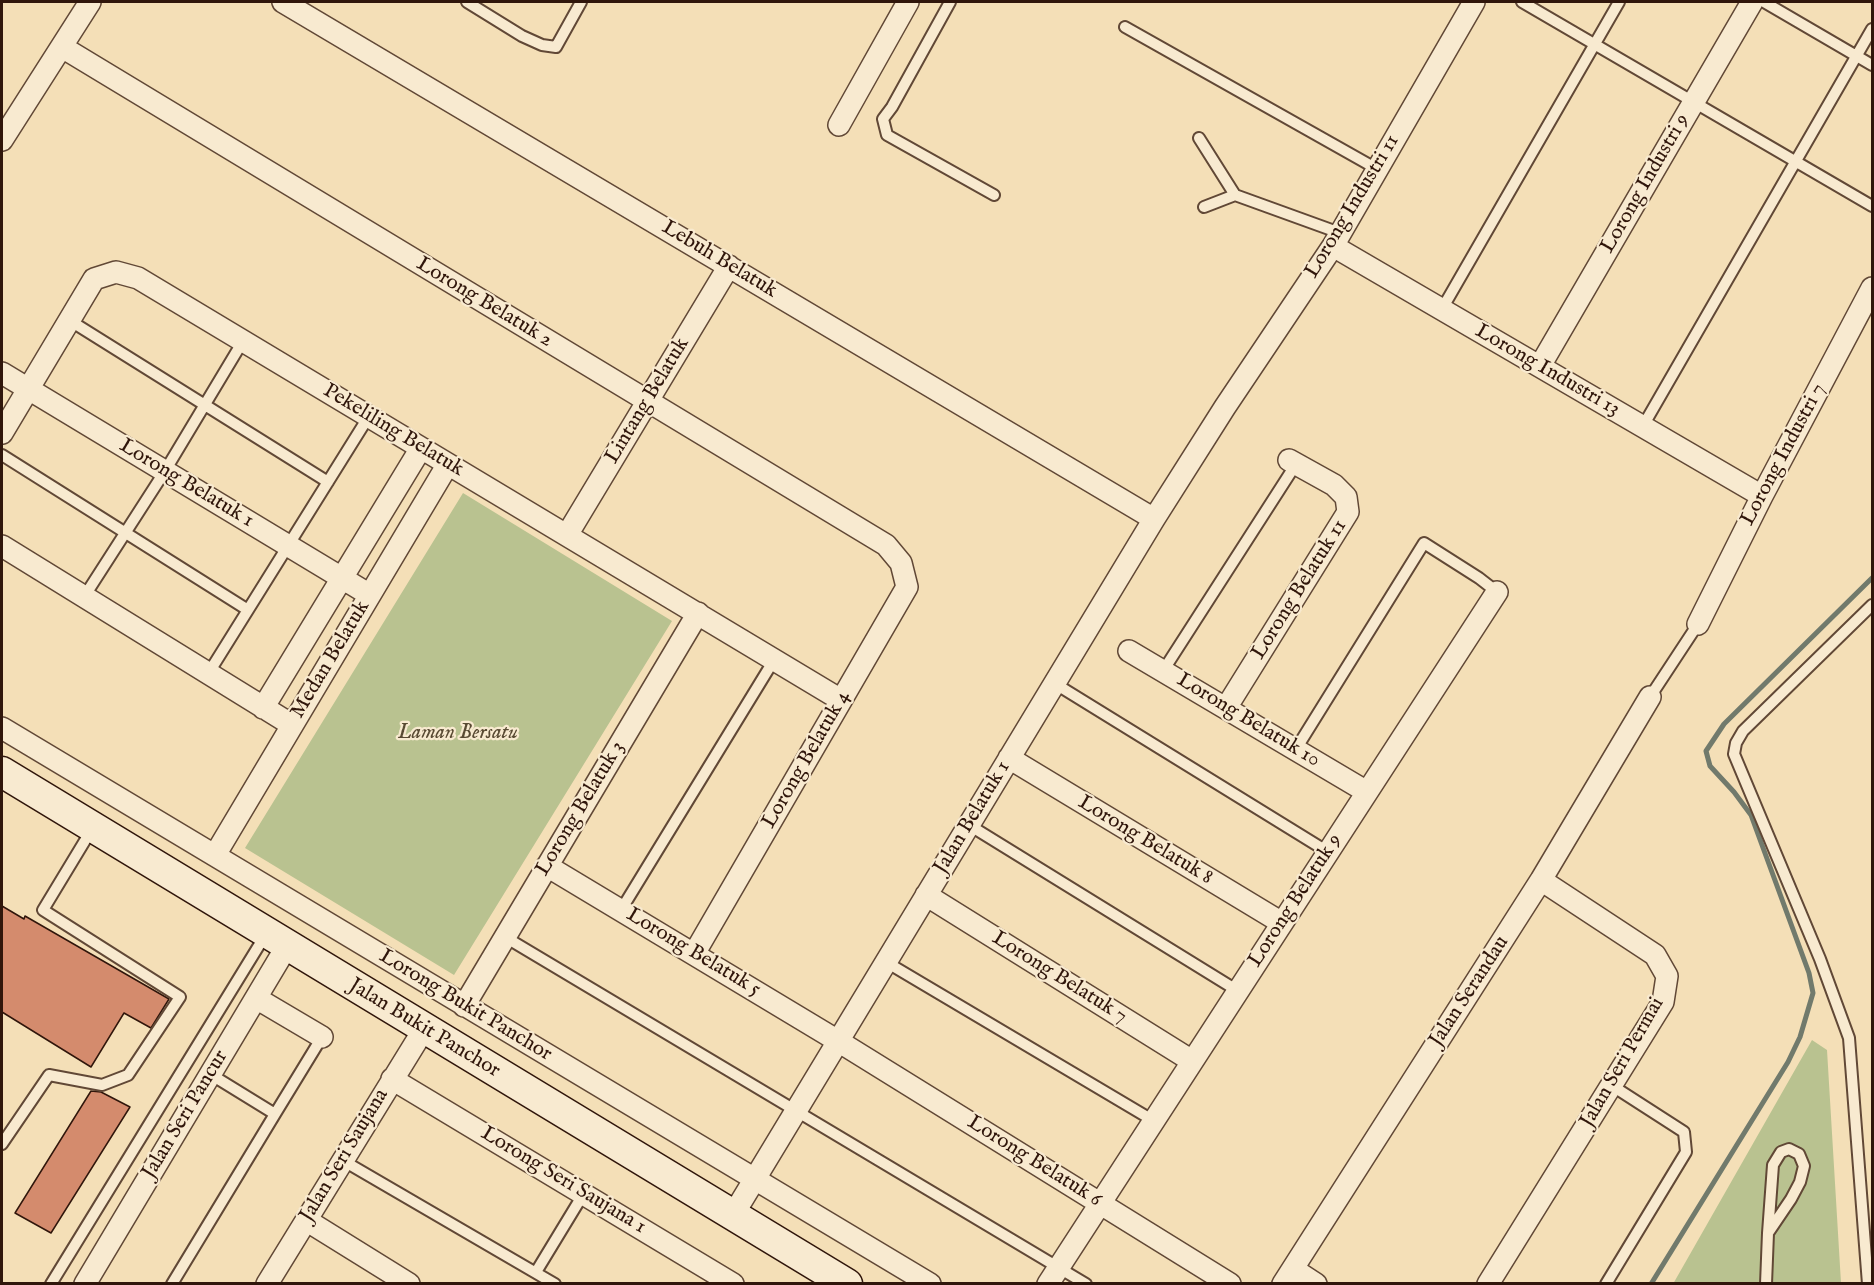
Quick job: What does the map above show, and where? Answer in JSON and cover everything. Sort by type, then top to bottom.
[{"type":"main road","name":"Jalan Bukit Panchor","points":[[2,772],[92,829],[847,1284]]},
{"type":"street","points":[[2,140],[90,2]]},
{"type":"street","name":"Lebuh Belatuk","points":[[284,2],[1154,519]]},
{"type":"street","points":[[839,125],[908,2]]},
{"type":"street","name":"Lorong Industri 11","points":[[1220,415],[1336,239],[1474,2]]},
{"type":"street","name":"Lorong Industri 9","points":[[1540,366],[1752,2]]},
{"type":"street","name":"Lorong Belatuk 2","points":[[62,47],[886,545],[901,563]]},
{"type":"street","name":"Lorong Industri 13","points":[[1336,239],[1442,309],[1762,496]]},
{"type":"street","name":"Lintang Belatuk","points":[[567,535],[729,266]]},
{"type":"street","name":"Pekeliling Belatuk","points":[[2,433],[94,279],[116,272],[138,278],[842,700]]},
{"type":"street","name":"Lorong Industri 7","points":[[1698,624],[1762,496],[1872,288]]},
{"type":"street","name":"Lorong Belatuk 1","points":[[2,373],[370,595]]},
{"type":"street","name":"Jalan Belatuk 1","points":[[733,1215],[1054,683],[1220,415]]},
{"type":"street","name":"Medan Belatuk","points":[[263,708],[422,448]]},
{"type":"street","name":"Lorong Belatuk 11","points":[[1226,708],[1348,512],[1346,497],[1334,485],[1293,462]]},
{"type":"street","name":"Medan Belatuk","points":[[214,855],[448,464]]},
{"type":"street","points":[[2,546],[292,725]]},
{"type":"street","name":"Lorong Belatuk 4","points":[[694,954],[907,587],[901,563]]},
{"type":"street","name":"Lorong Belatuk 9","points":[[1053,1275],[1497,592]]},
{"type":"street","name":"Lorong Belatuk 3","points":[[464,1006],[698,614]]},
{"type":"street","name":"Lorong Belatuk 10","points":[[1129,651],[1367,792]]},
{"type":"street","name":"Jalan Serandau","points":[[1288,1276],[1541,880],[1650,697]]},
{"type":"street","name":"Lorong Bukit Panchor","points":[[2,728],[930,1284]]},
{"type":"street","name":"Lorong Belatuk 8","points":[[1009,758],[1282,923]]},
{"type":"street","name":"Lorong Belatuk 5","points":[[547,866],[838,1041]]},
{"type":"street","name":"Jalan Seri Permai","points":[[1488,1284],[1663,1002],[1667,976],[1655,955],[1541,880]]},
{"type":"street","name":"Lorong Belatuk 7","points":[[926,895],[1192,1061]]},
{"type":"street","name":"Jalan Seri Pancur","points":[[85,1284],[256,998],[276,940]]},
{"type":"street","points":[[256,998],[322,1036]]},
{"type":"street","name":"Jalan Seri Saujana","points":[[267,1284],[424,1029]]},
{"type":"street","name":"Lorong Belatuk 6","points":[[838,1041],[1230,1284]]},
{"type":"street","name":"Lorong Seri Saujana 1","points":[[392,1079],[733,1284]]},
{"type":"street","points":[[306,1220],[409,1284]]},
{"type":"street","points":[[1288,1276],[1316,1284]]},
{"type":"lane","points":[[467,2],[522,36],[542,45],[556,47],[581,2]]},
{"type":"lane","points":[[950,2],[892,107],[883,119],[887,135],[994,195]]},
{"type":"lane","points":[[1521,2],[1872,206]]},
{"type":"lane","points":[[1442,309],[1619,2]]},
{"type":"lane","points":[[1764,2],[1872,64]]},
{"type":"lane","points":[[1125,27],[1377,169]]},
{"type":"lane","points":[[1643,426],[1872,29]]},
{"type":"lane","points":[[1199,138],[1235,195],[1336,239]]},
{"type":"lane","points":[[1204,207],[1235,195]]},
{"type":"lane","points":[[69,320],[328,482]]},
{"type":"lane","points":[[84,597],[165,471],[243,341]]},
{"type":"lane","points":[[208,674],[369,416]]},
{"type":"lane","points":[[2,455],[248,610]]},
{"type":"lane","points":[[1163,671],[1293,462]]},
{"type":"lane","name":"Lorong Belatuk 9","points":[[1296,749],[1424,543],[1497,592]]},
{"type":"lane","points":[[1869,1284],[1849,1038],[1820,959],[1734,754],[1736,743],[1743,731],[1872,604]]},
{"type":"lane","points":[[1650,697],[1698,624]]},
{"type":"lane","points":[[621,910],[774,660]]},
{"type":"lane","points":[[1054,683],[1328,852]]},
{"type":"lane","points":[[969,825],[1238,991]]},
{"type":"lane","points":[[2,1144],[49,1075],[102,1085],[128,1076],[180,997],[43,910],[92,829]]},
{"type":"lane","points":[[505,937],[796,1110],[1053,1275],[1086,1284]]},
{"type":"lane","points":[[51,1284],[276,940]]},
{"type":"lane","points":[[886,962],[1154,1121]]},
{"type":"lane","points":[[172,1284],[322,1036]]},
{"type":"lane","points":[[210,1074],[275,1114]]},
{"type":"lane","points":[[1606,1284],[1686,1152],[1684,1132],[1611,1085]]},
{"type":"lane","points":[[1766,1284],[1768,1233],[1773,1166],[1781,1152],[1789,1149],[1799,1154],[1804,1166],[1800,1182],[1768,1233]]},
{"type":"lane","points":[[342,1160],[555,1284]]},
{"type":"lane","points":[[536,1272],[584,1193]]},
{"type":"green space","name":"Laman Bersatu","points":[[463,493],[672,621],[454,975],[245,848]]},
{"type":"green space","points":[[1812,1040],[1827,1050],[1841,1283],[1673,1284]]},
{"type":"building","points":[[2,906],[24,919],[25,916],[169,999],[151,1028],[124,1013],[91,1067],[2,1012]]},
{"type":"building","points":[[91,1091],[101,1092],[130,1107],[51,1233],[15,1213]]},
{"type":"waterway","points":[[1651,1284],[1788,1062],[1800,1037],[1813,993],[1809,973],[1751,815],[1710,766],[1706,751],[1724,724],[1872,578]]}]
